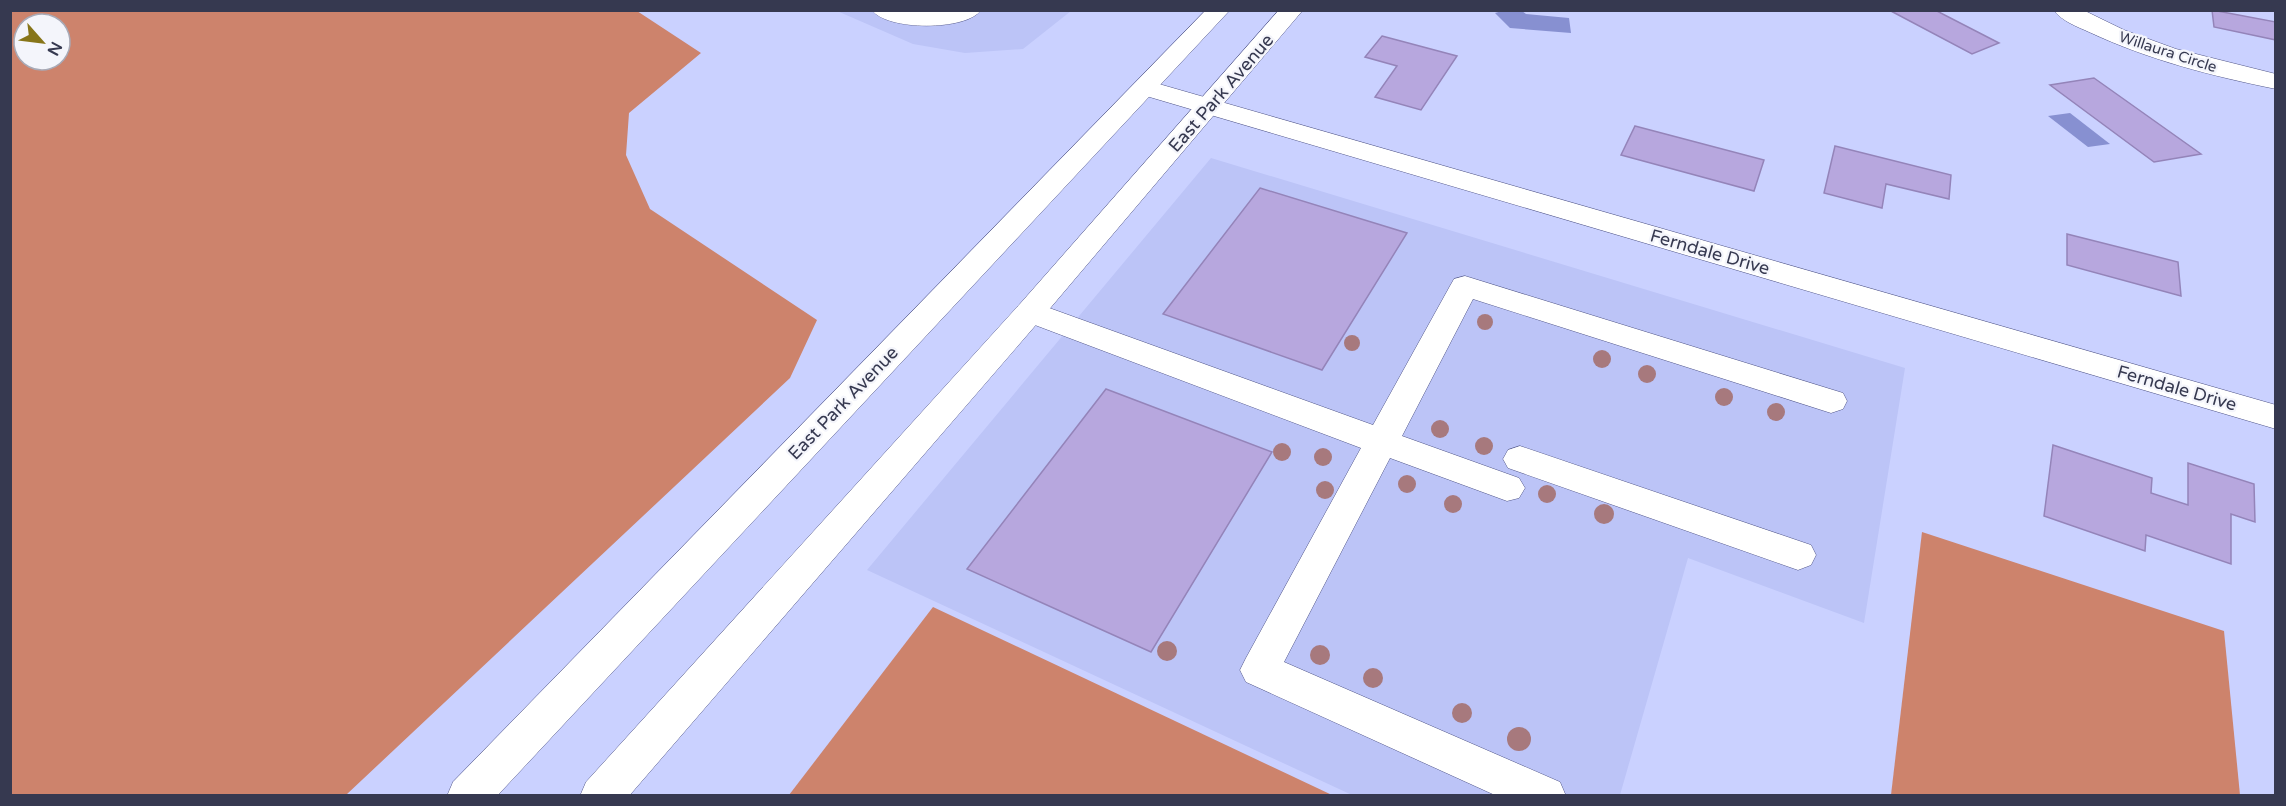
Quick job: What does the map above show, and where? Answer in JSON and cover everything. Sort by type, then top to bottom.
[{"type":"main road","points":[[883,10],[895,16],[926,20],[970,10]]},
{"type":"main road","name":"East Park Avenue","points":[[468,795],[1219,10]]},
{"type":"main road","name":"East Park Avenue","points":[[601,795],[1030,312],[1292,10]]},
{"type":"main road","name":"Willaura Circle","points":[[2065,10],[2098,28],[2157,52],[2276,82]]},
{"type":"main road","name":"Ferndale Drive","points":[[1145,87],[2276,417]]},
{"type":"main road","points":[[1545,795],[1260,670],[1465,286],[1831,401]]},
{"type":"main road","points":[[1030,312],[1382,442],[1513,473],[1798,555]]},
{"type":"shaded area","points":[[10,11],[637,11],[701,53],[629,113],[626,155],[650,209],[817,320],[790,378],[346,795],[11,795]]},
{"type":"shaded area","points":[[837,11],[1071,11],[1023,49],[965,53],[913,44]]},
{"type":"shaded area","points":[[1522,11],[1526,14],[1569,18],[1571,33],[1510,28],[1495,13]]},
{"type":"shaded area","points":[[2070,113],[2110,144],[2088,147],[2048,116]]},
{"type":"shaded area","points":[[1211,158],[1905,368],[1864,623],[1688,558],[1620,795],[1352,795],[867,570]]},
{"type":"shaded area","points":[[1922,532],[2224,631],[2240,795],[1891,795]]},
{"type":"shaded area","points":[[933,607],[1332,795],[789,795]]},
{"type":"building","points":[[1889,10],[1935,10],[1999,43],[1972,54]]},
{"type":"building","points":[[2212,10],[2276,22],[2276,40],[2214,27]]},
{"type":"building","points":[[1382,36],[1457,56],[1421,110],[1375,97],[1397,66],[1365,57]]},
{"type":"building","points":[[2094,78],[2201,154],[2154,162],[2050,85]]},
{"type":"building","points":[[1635,126],[1764,160],[1754,191],[1621,155]]},
{"type":"building","points":[[1835,146],[1951,175],[1949,199],[1886,184],[1882,208],[1824,193]]},
{"type":"building","points":[[1260,188],[1407,233],[1322,370],[1163,314]]},
{"type":"building","points":[[2067,234],[2178,262],[2181,296],[2067,265]]},
{"type":"building","points":[[1106,389],[1272,452],[1151,652],[967,569]]},
{"type":"building","points":[[2053,445],[2152,478],[2151,493],[2188,505],[2188,463],[2254,484],[2255,522],[2231,514],[2231,564],[2146,535],[2145,551],[2044,516]]}]
